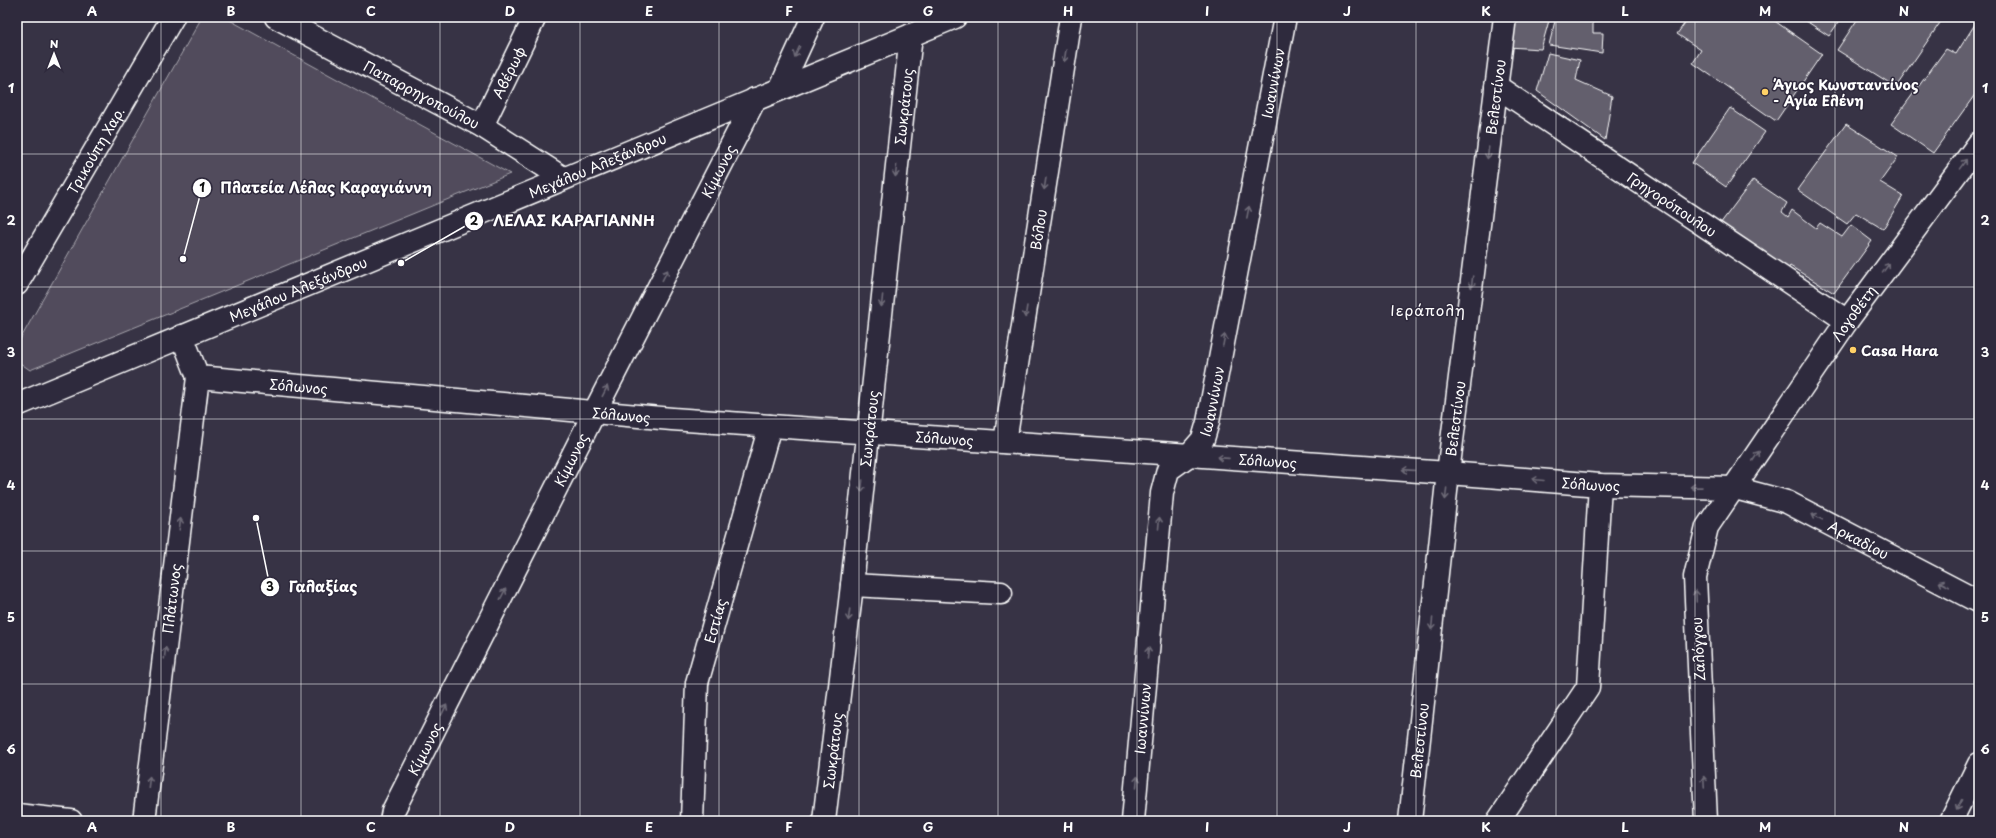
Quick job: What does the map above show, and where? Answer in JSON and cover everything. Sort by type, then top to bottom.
[{"type":"street","name":"Τρικούπη Χαρ.","points":[[17,284],[173,17]]},
{"type":"street","name":"Παπαρρηγοπούλου","points":[[276,17],[482,126],[563,178]]},
{"type":"street","name":"Αβέρωφ","points":[[482,126],[535,17]]},
{"type":"street","points":[[780,89],[813,17]]},
{"type":"street","name":"Μεγάλου Αλεξάνδρου","points":[[17,405],[955,17]]},
{"type":"street","name":"Βόλου","points":[[1006,442],[1071,17]]},
{"type":"street","name":"Ιωαννίνων","points":[[1133,821],[1162,493],[1168,470],[1189,456],[1203,439],[1208,422],[1285,17]]},
{"type":"street","name":"Βελεστίνου","points":[[1410,821],[1448,473],[1505,17]]},
{"type":"street","name":"Σωκράτους","points":[[824,821],[852,585],[867,432],[911,35]]},
{"type":"street","name":"Γρηγορόπουλου","points":[[1496,86],[1847,321]]},
{"type":"street","name":"Κίμωνος","points":[[391,821],[397,804],[594,413],[755,100]]},
{"type":"street","name":"Λογοθέτη","points":[[1735,488],[1847,321],[1979,142]]},
{"type":"street","points":[[182,336],[198,376]]},
{"type":"street","name":"Σόλωνος","points":[[198,376],[594,413],[770,426],[1600,485],[1735,488]]},
{"type":"street","name":"Πλάτωνος","points":[[144,821],[198,376]]},
{"type":"street","name":"Εστίας","points":[[692,821],[697,682],[770,426]]},
{"type":"street","points":[[1498,821],[1588,687],[1600,485]]},
{"type":"street","name":"Αρκαδίου","points":[[1735,488],[1787,502],[1979,602]]},
{"type":"street","name":"Ζαλόγγου","points":[[1706,821],[1695,577],[1707,527],[1735,488]]},
{"type":"street","points":[[852,585],[1001,593]]},
{"type":"street","points":[[1951,821],[1979,764]]},
{"type":"street","points":[[17,815],[71,821]]},
{"type":"shaded area","points":[[202,17],[224,17],[510,174],[30,370],[17,361],[17,345]]},
{"type":"building","points":[[1515,17],[1550,17],[1541,49],[1508,47]]},
{"type":"building","points":[[1556,17],[1593,17],[1593,33],[1603,33],[1602,53],[1549,45]]},
{"type":"building","name":"Άγιος Κωνσταντίνος - Αγία Ελένη","points":[[1689,17],[1769,17],[1822,54],[1776,121],[1693,63],[1701,50],[1677,34]]},
{"type":"building","points":[[1800,17],[1842,17],[1829,36]]},
{"type":"building","points":[[1859,17],[1944,17],[1896,87],[1837,50]]},
{"type":"building","points":[[1977,21],[1979,22],[1979,89],[1933,153],[1891,124],[1946,49],[1956,54]]},
{"type":"building","points":[[1548,53],[1580,60],[1576,80],[1612,96],[1605,140],[1537,91]]},
{"type":"building","points":[[1730,108],[1765,132],[1726,187],[1692,163]]},
{"type":"building","points":[[1846,124],[1898,157],[1880,182],[1903,196],[1883,229],[1856,213],[1847,224],[1798,190]]},
{"type":"building","points":[[1753,180],[1787,203],[1782,212],[1788,217],[1792,210],[1816,228],[1820,223],[1842,237],[1851,225],[1872,241],[1834,293],[1790,266],[1784,275],[1717,228]]},
{"type":"place","name":"Άγιος Κωνσταντίνος - Αγία Ελένη","points":[[1765,92]]},
{"type":"place","name":"Πλατεία Λέλας Καραγιάννη","points":[[183,259]]},
{"type":"place","name":"ΛΕΛΑΣ ΚΑΡΑΓΙΑΝΝΗ","points":[[401,263]]},
{"type":"place","name":"Casa Hara","points":[[1853,350]]},
{"type":"place","name":"Γαλαξίας","points":[[256,518]]},
{"type":"district","name":"Ιεράπολη","points":[[1428,309]]}]
